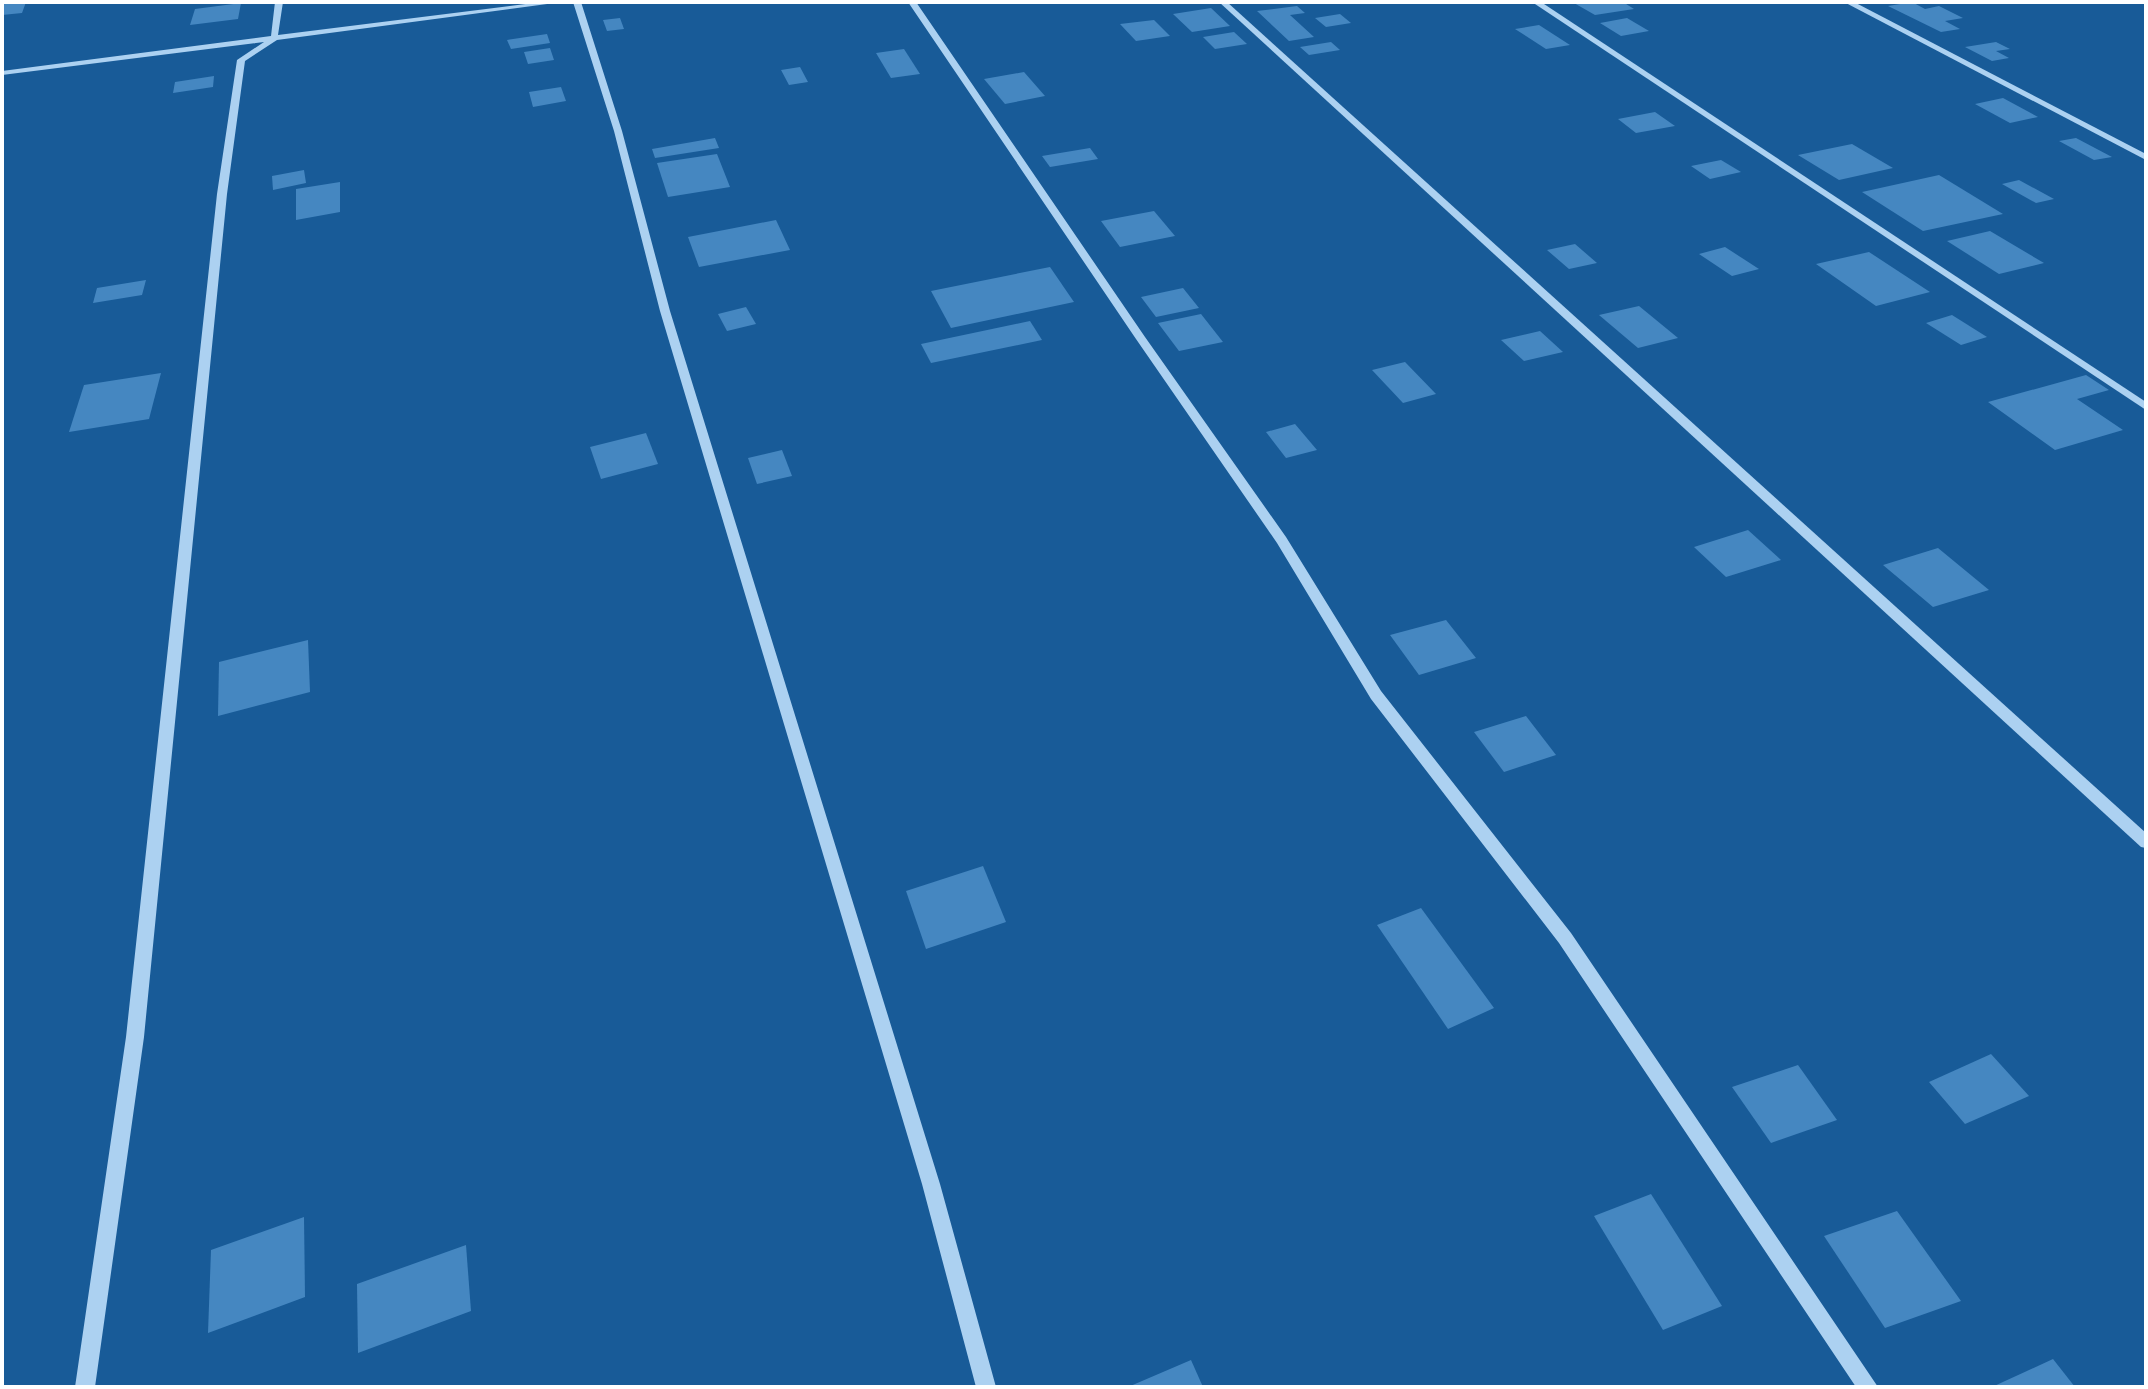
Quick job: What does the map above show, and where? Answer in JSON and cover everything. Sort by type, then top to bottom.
[{"type":"street","points":[[85,1387],[135,1037],[222,194],[241,60],[274,39],[279,2]]},
{"type":"street","points":[[2,73],[558,2]]},
{"type":"street","points":[[577,2],[618,131],[665,311],[931,1184],[986,1387]]},
{"type":"street","points":[[912,2],[1282,540],[1376,695],[1565,938],[1868,1387]]},
{"type":"street","points":[[1223,2],[2146,842]]},
{"type":"street","points":[[1536,2],[2146,407]]},
{"type":"street","points":[[1848,2],[2146,157]]},
{"type":"building","points":[[2,2],[26,2],[22,13],[2,15]]},
{"type":"building","points":[[1623,2],[1634,9],[1595,15],[1574,3]]},
{"type":"building","points":[[1912,2],[1925,9],[1939,6],[1963,18],[1945,21],[1960,29],[1941,32],[1888,6]]},
{"type":"building","points":[[241,3],[238,19],[190,25],[195,9]]},
{"type":"building","points":[[1297,6],[1305,13],[1290,15],[1314,37],[1289,41],[1257,11]]},
{"type":"building","points":[[1211,8],[1230,26],[1192,32],[1173,14]]},
{"type":"building","points":[[1340,14],[1351,23],[1326,27],[1315,18]]},
{"type":"building","points":[[620,18],[624,29],[607,31],[603,20]]},
{"type":"building","points":[[1627,18],[1649,31],[1621,36],[1600,23]]},
{"type":"building","points":[[1154,20],[1170,36],[1136,41],[1120,24]]},
{"type":"building","points":[[1539,25],[1570,45],[1546,49],[1515,29]]},
{"type":"building","points":[[1234,32],[1247,44],[1215,49],[1203,37]]},
{"type":"building","points":[[547,34],[550,43],[511,49],[507,40]]},
{"type":"building","points":[[1331,42],[1340,50],[1309,55],[1300,47]]},
{"type":"building","points":[[1996,42],[2010,49],[1996,51],[2009,58],[1992,61],[1965,47]]},
{"type":"building","points":[[550,48],[554,60],[528,64],[524,52]]},
{"type":"building","points":[[904,49],[920,74],[891,78],[876,53]]},
{"type":"building","points":[[800,67],[808,82],[789,85],[781,70]]},
{"type":"building","points":[[1024,72],[1045,96],[1005,104],[984,79]]},
{"type":"building","points":[[214,76],[213,87],[173,93],[175,82]]},
{"type":"building","points":[[561,87],[566,101],[533,107],[529,92]]},
{"type":"building","points":[[2003,98],[2038,117],[2010,123],[1975,104]]},
{"type":"building","points":[[1655,112],[1675,126],[1636,133],[1618,119]]},
{"type":"building","points":[[715,138],[719,148],[655,158],[652,149]]},
{"type":"building","points":[[2076,138],[2112,157],[2094,160],[2059,141]]},
{"type":"building","points":[[1852,144],[1893,168],[1839,180],[1798,155]]},
{"type":"building","points":[[1090,148],[1098,159],[1050,167],[1042,156]]},
{"type":"building","points":[[717,154],[730,187],[668,197],[657,163]]},
{"type":"building","points":[[1721,160],[1741,172],[1710,179],[1691,166]]},
{"type":"building","points":[[304,170],[306,183],[273,190],[272,176]]},
{"type":"building","points":[[1939,175],[2003,214],[1923,231],[1862,192]]},
{"type":"building","points":[[2019,180],[2054,199],[2036,203],[2002,184]]},
{"type":"building","points":[[340,182],[340,212],[296,220],[296,189]]},
{"type":"building","points":[[1154,211],[1175,236],[1120,247],[1101,221]]},
{"type":"building","points":[[776,220],[790,250],[699,267],[688,237]]},
{"type":"building","points":[[1990,231],[2044,263],[1999,274],[1947,241]]},
{"type":"building","points":[[1575,244],[1597,263],[1569,269],[1547,250]]},
{"type":"building","points":[[1725,247],[1759,269],[1732,276],[1699,254]]},
{"type":"building","points":[[1869,252],[1930,292],[1876,306],[1816,264]]},
{"type":"building","points":[[1050,267],[1074,302],[951,328],[931,291]]},
{"type":"building","points":[[146,280],[142,295],[93,303],[97,288]]},
{"type":"building","points":[[1183,288],[1199,308],[1156,317],[1141,297]]},
{"type":"building","points":[[1639,306],[1678,338],[1638,348],[1599,315]]},
{"type":"building","points":[[746,307],[756,324],[727,331],[718,314]]},
{"type":"building","points":[[1201,314],[1223,342],[1179,351],[1158,323]]},
{"type":"building","points":[[1952,315],[1987,337],[1961,345],[1926,323]]},
{"type":"building","points":[[1030,321],[1042,340],[931,363],[921,344]]},
{"type":"building","points":[[1540,331],[1563,352],[1524,361],[1501,340]]},
{"type":"building","points":[[1405,362],[1436,394],[1403,403],[1372,370]]},
{"type":"building","points":[[161,373],[149,419],[69,432],[84,385]]},
{"type":"building","points":[[2086,375],[2109,390],[2077,399],[2123,430],[2055,450],[1988,402]]},
{"type":"building","points":[[1295,424],[1317,450],[1286,458],[1266,432]]},
{"type":"building","points":[[646,433],[658,464],[601,479],[590,447]]},
{"type":"building","points":[[782,450],[792,476],[757,484],[748,458]]},
{"type":"building","points":[[1748,530],[1781,560],[1726,577],[1694,547]]},
{"type":"building","points":[[1938,548],[1989,590],[1933,607],[1883,565]]},
{"type":"building","points":[[1446,620],[1476,658],[1419,675],[1390,635]]},
{"type":"building","points":[[308,640],[310,692],[218,716],[219,662]]},
{"type":"building","points":[[1526,716],[1556,755],[1504,772],[1474,732]]},
{"type":"building","points":[[983,866],[1006,922],[926,949],[906,891]]},
{"type":"building","points":[[1421,908],[1494,1008],[1448,1029],[1377,925]]},
{"type":"building","points":[[1991,1054],[2029,1096],[1965,1124],[1929,1082]]},
{"type":"building","points":[[1798,1065],[1837,1120],[1771,1143],[1732,1087]]},
{"type":"building","points":[[1651,1194],[1722,1306],[1663,1330],[1594,1216]]},
{"type":"building","points":[[1897,1211],[1961,1301],[1885,1328],[1824,1236]]},
{"type":"building","points":[[304,1217],[305,1297],[208,1333],[211,1250]]},
{"type":"building","points":[[466,1245],[471,1311],[358,1353],[357,1284]]},
{"type":"building","points":[[2053,1359],[2075,1387],[1992,1387]]},
{"type":"building","points":[[1191,1360],[1203,1387],[1128,1387]]}]
